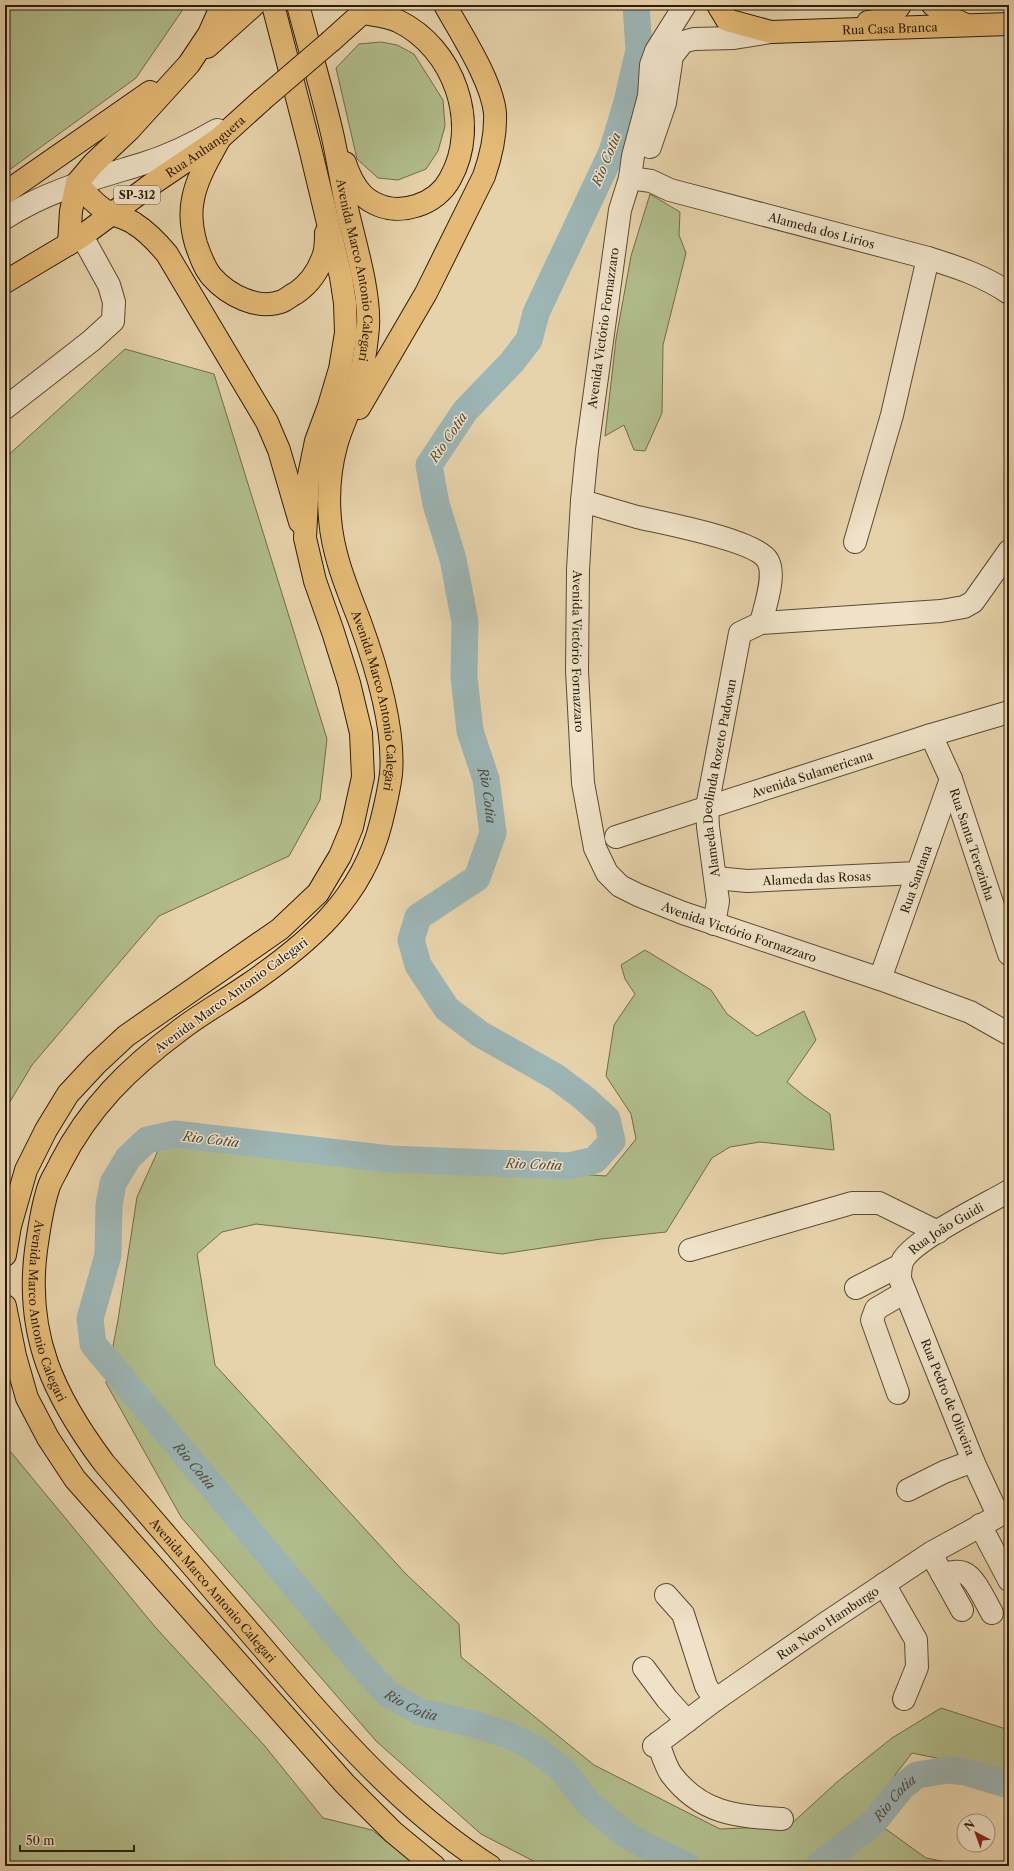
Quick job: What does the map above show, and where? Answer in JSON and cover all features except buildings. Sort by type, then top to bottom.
[{"type":"main road","name":"Avenida Marco Antonio Calegari","points":[[5,1255],[10,1226],[26,1170],[46,1130],[68,1094],[96,1064],[126,1036],[280,929],[318,893],[340,856],[352,827],[363,777],[360,733],[349,683],[315,581],[305,538],[308,480],[316,441],[330,406],[340,369],[346,333],[346,303],[341,277],[273,5]]},
{"type":"main road","name":"Avenida Marco Antonio Calegari","points":[[298,5],[332,136],[364,284],[368,320],[365,360],[356,394],[336,447],[331,486],[330,517],[334,546],[341,575],[372,658],[385,707],[390,741],[391,775],[381,825],[366,868],[340,907],[305,942],[252,982],[181,1029],[134,1067],[96,1106],[71,1142],[50,1185],[39,1228],[34,1269],[35,1318],[44,1354],[55,1386],[79,1430],[104,1463],[296,1687],[363,1760],[417,1810],[464,1850],[490,1866]]},
{"type":"main road","points":[[336,447],[426,293],[484,176],[491,156],[495,112],[488,88],[445,5]]},
{"type":"main road","points":[[827,30],[838,24],[876,21],[895,13],[900,5]]},
{"type":"main road","points":[[933,5],[949,17],[967,25]]},
{"type":"main road","points":[[332,136],[349,176],[360,191],[373,203],[384,208],[402,209],[421,205],[436,196],[450,180],[464,140],[463,116],[456,86],[443,61],[426,40],[412,29],[397,20],[367,9]]},
{"type":"main road","name":"SP-312","points":[[258,105],[367,9]]},
{"type":"main road","points":[[5,193],[189,64],[217,10]]},
{"type":"main road","points":[[75,240],[71,217],[77,183],[93,164],[129,130],[189,64],[249,10]]},
{"type":"main road","name":"Rua Casa Branca","points":[[724,10],[771,32],[1009,24]]},
{"type":"main road","name":"Rua Anhanguera","points":[[5,282],[75,240],[220,138],[258,105]]},
{"type":"main road","points":[[220,138],[198,182],[193,199],[192,214],[193,234],[200,257],[211,276],[222,287],[245,300],[262,304],[282,301],[302,289],[316,273],[324,254],[327,224]]},
{"type":"main road","points":[[77,183],[88,196],[111,214],[134,223],[152,236],[167,254],[266,422],[279,450],[286,470],[305,538]]},
{"type":"main road","points":[[5,1306],[15,1356],[27,1398],[48,1438],[75,1479],[345,1784],[393,1832],[434,1866]]},
{"type":"street","name":"Avenida Victório Fornazzaro","points":[[685,5],[656,51],[651,65],[649,96],[633,156],[630,178],[620,210],[582,501],[578,570],[577,671],[583,782],[595,848],[607,873],[620,886],[677,911],[880,979],[970,1012],[1009,1034]]},
{"type":"street","points":[[630,178],[646,157],[664,103],[672,56],[683,42],[694,39],[734,38],[771,32]]},
{"type":"street","points":[[5,218],[22,207],[77,183],[168,155],[197,142],[258,105]]},
{"type":"street","name":"Alameda dos Lirios","points":[[630,178],[651,181],[670,190],[928,258],[993,282],[1009,293]]},
{"type":"street","points":[[5,408],[91,341],[99,325],[102,309],[97,292],[75,240]]},
{"type":"street","points":[[855,542],[892,415],[928,258]]},
{"type":"street","points":[[582,501],[636,516],[708,532],[756,550],[767,560],[772,572],[761,623],[941,611],[964,607],[975,600],[1007,557]]},
{"type":"street","name":"Alameda Deolinda Rozeto Padovan","points":[[714,924],[718,901],[708,827],[707,807],[740,633],[761,623]]},
{"type":"street","name":"Avenida Sulamericana","points":[[616,837],[931,735],[1009,712]]},
{"type":"street","name":"Rua Santa Terezinha","points":[[931,735],[950,779],[1009,954]]},
{"type":"street","name":"Rua Santana","points":[[880,979],[950,779]]},
{"type":"street","name":"Alameda das Rosas","points":[[716,878],[747,881],[917,873]]},
{"type":"street","name":"Rua João Guidi","points":[[902,1278],[903,1260],[917,1245],[1009,1191]]},
{"type":"street","points":[[690,1250],[852,1203],[879,1203],[938,1232]]},
{"type":"street","points":[[856,1288],[902,1278]]},
{"type":"street","points":[[898,1393],[872,1320],[876,1309],[902,1278]]},
{"type":"street","name":"Rua Pedro de Oliveira","points":[[902,1278],[996,1517],[1009,1580]]},
{"type":"street","points":[[908,1490],[944,1472],[973,1461]]},
{"type":"street","name":"Rua Novo Hamburgo","points":[[782,1819],[746,1817],[722,1813],[704,1804],[688,1793],[671,1773],[656,1745],[715,1700],[884,1584],[931,1553],[996,1517]]},
{"type":"street","points":[[931,1553],[962,1610]]},
{"type":"street","points":[[942,1574],[957,1572],[965,1573],[971,1578],[992,1613]]},
{"type":"street","points":[[884,1584],[916,1640],[917,1667],[904,1699]]},
{"type":"street","points":[[666,1595],[683,1614],[706,1686],[715,1700]]},
{"type":"street","points":[[644,1668],[667,1699],[687,1721]]},
{"type":"green space","points":[[5,5],[186,5],[136,78],[5,173]]},
{"type":"green space","points":[[381,42],[397,45],[414,54],[443,100],[445,126],[438,151],[426,169],[398,180],[378,178],[357,159],[336,68],[359,44]]},
{"type":"green space","points":[[650,194],[680,212],[679,235],[686,253],[663,345],[662,413],[645,451],[634,450],[624,425],[605,436],[616,339],[631,256]]},
{"type":"green space","points":[[125,349],[214,374],[327,739],[320,800],[289,856],[159,916],[32,1065],[5,1110],[5,458]]},
{"type":"green space","points":[[645,950],[711,990],[727,1014],[757,1036],[804,1011],[816,1040],[787,1082],[830,1114],[834,1150],[760,1142],[730,1147],[712,1158],[666,1232],[601,1239],[502,1254],[256,1224],[222,1232],[197,1254],[215,1365],[406,1574],[459,1624],[461,1657],[594,1765],[720,1829],[789,1826],[837,1782],[892,1738],[941,1708],[1009,1730],[1009,1773],[912,1753],[865,1814],[926,1858],[967,1866],[543,1866],[481,1834],[376,1741],[181,1517],[106,1383],[118,1320],[137,1197],[161,1144],[606,1176],[636,1139],[631,1114],[606,1076],[614,1025],[635,994],[625,979],[621,965]]},
{"type":"green space","points":[[5,1445],[156,1628],[264,1745],[323,1818],[372,1830],[418,1866],[5,1866]]},
{"type":"waterway","name":"Rio Cotia","points":[[636,5],[639,50],[627,102],[612,152],[536,313],[529,340],[512,362],[465,411],[429,465],[436,504],[453,559],[465,622],[464,677],[470,731],[486,779],[493,833],[477,878],[418,917],[411,940],[418,965],[447,1009],[480,1034],[556,1077],[584,1098],[607,1119],[612,1141],[595,1160],[569,1166],[390,1159],[175,1134],[147,1140],[128,1158],[113,1183],[109,1205],[108,1255],[90,1319],[93,1344],[362,1666],[388,1694],[420,1712],[474,1724],[510,1736],[536,1749],[562,1770],[590,1805],[625,1834],[687,1866]]},
{"type":"waterway","name":"Rio Cotia","points":[[818,1866],[873,1823],[902,1787],[917,1775],[948,1770],[966,1772],[1009,1785]]}]
